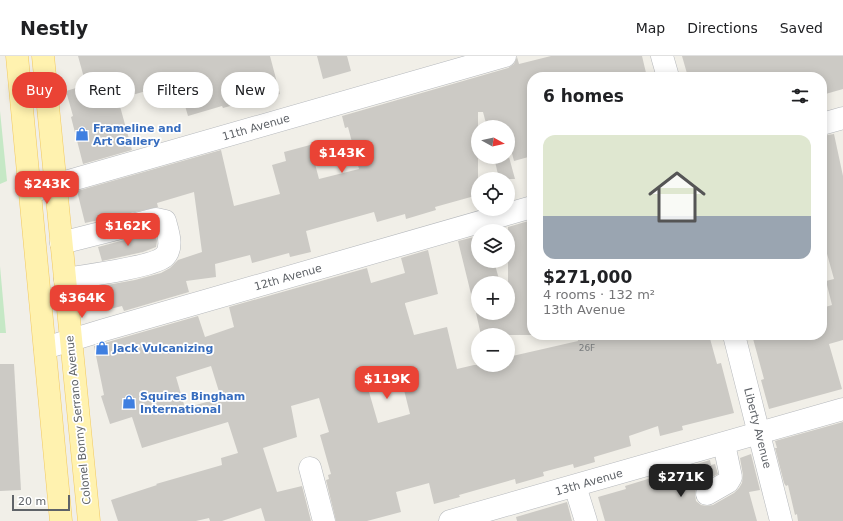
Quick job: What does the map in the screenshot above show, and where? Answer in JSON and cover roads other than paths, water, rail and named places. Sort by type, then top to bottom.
[{"type":"main road","points":[[17,56],[62,521]]},
{"type":"main road","name":"Colonel Bonny Serrano Avenue","points":[[43,56],[89,521]]},
{"type":"street","name":"11th Avenue","points":[[30,192],[56,186],[505,56]]},
{"type":"street","points":[[662,56],[667,72]]},
{"type":"street","points":[[827,123],[843,118]]},
{"type":"street","name":"12th Avenue","points":[[45,348],[527,208]]},
{"type":"street","points":[[61,243],[156,219],[165,221],[168,232],[169,247],[164,256],[148,264],[65,279]]},
{"type":"street","name":"Liberty Avenue","points":[[735,340],[781,521]]},
{"type":"street","name":"13th Avenue","points":[[450,521],[843,409]]},
{"type":"street","points":[[707,494],[728,482],[731,477],[724,444]]},
{"type":"street","points":[[310,468],[324,521]]},
{"type":"street","points":[[575,486],[586,521]]},
{"type":"place","name":"Frameline and Art Gallery","points":[[82,134]]},
{"type":"place","name":"Jack Vulcanizing","points":[[102,348]]},
{"type":"place","name":"Squires Bingham International","points":[[129,402]]}]
